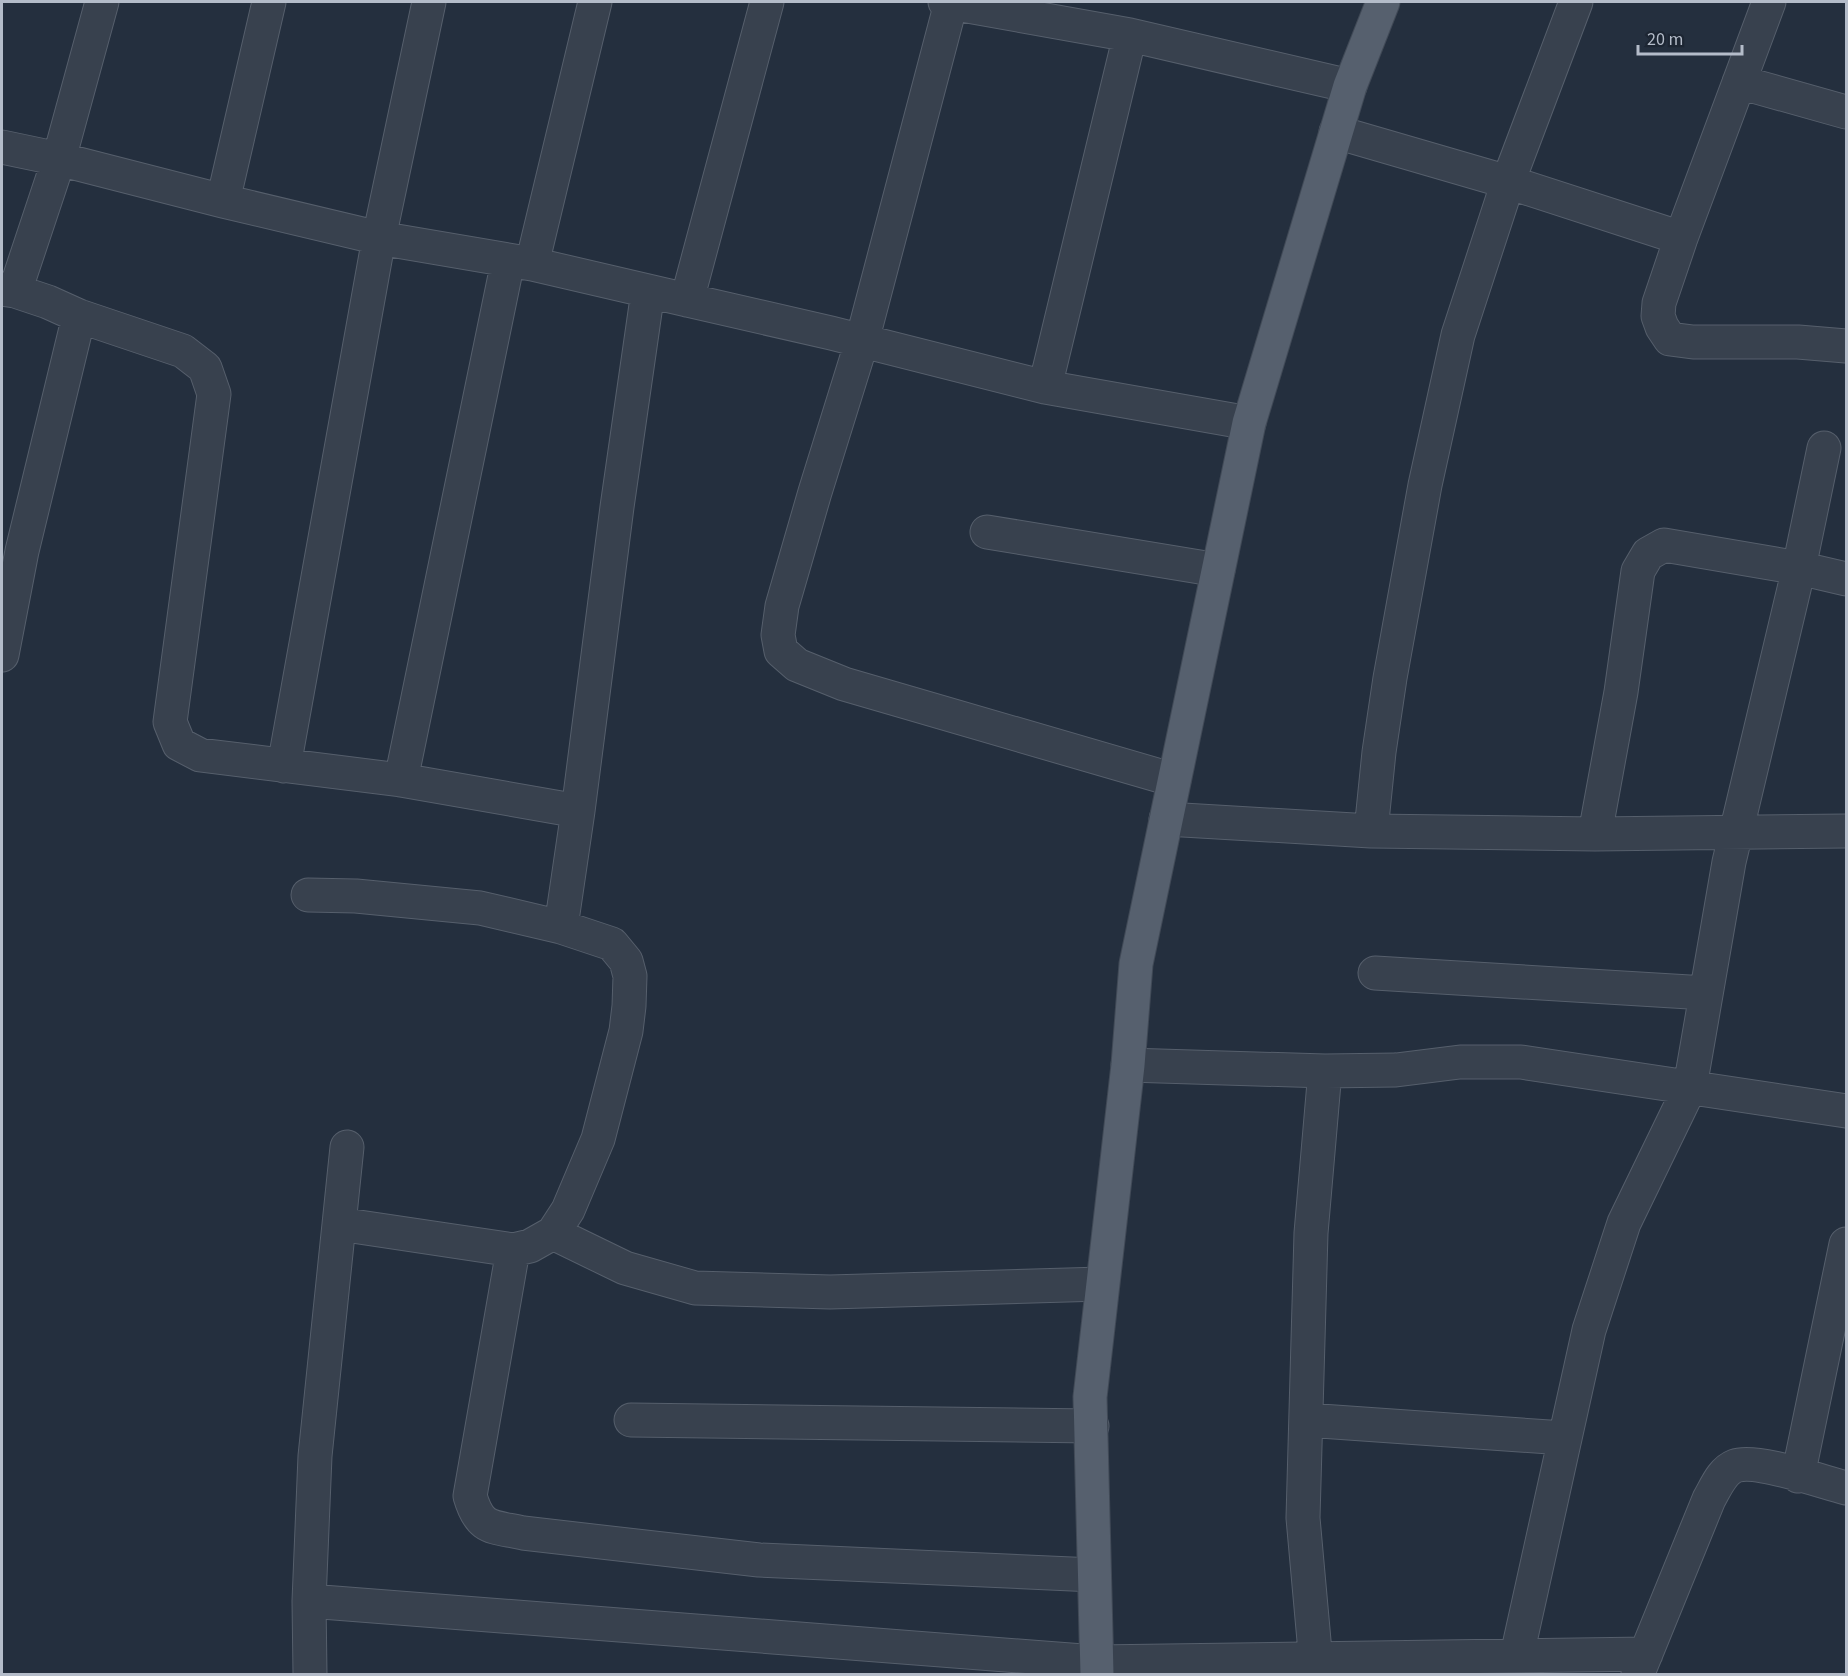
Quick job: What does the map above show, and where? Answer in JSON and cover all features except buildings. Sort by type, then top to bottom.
[{"type":"main road","points":[[1096,1668],[1090,1397],[1128,1065],[1136,964],[1249,423],[1350,86],[1383,2]]},
{"type":"street","points":[[102,2],[59,159],[8,290],[48,302],[79,316],[183,351],[205,368],[214,394],[170,722],[179,744],[200,755],[401,780],[578,811]]},
{"type":"street","points":[[223,201],[269,2]]},
{"type":"street","points":[[284,766],[379,238],[429,2]]},
{"type":"street","points":[[401,780],[520,263],[595,2]]},
{"type":"street","points":[[687,300],[767,2]]},
{"type":"street","points":[[1174,780],[844,684],[797,665],[781,651],[778,635],[782,606],[862,340],[948,2],[1130,35],[1350,86]]},
{"type":"street","points":[[1371,831],[1390,678],[1425,485],[1458,335],[1508,182],[1576,2]]},
{"type":"street","points":[[1769,2],[1681,238],[1659,303],[1658,316],[1670,339],[1693,342],[1798,342],[1846,346]]},
{"type":"street","points":[[1045,387],[1130,35]]},
{"type":"street","points":[[1739,82],[1846,112]]},
{"type":"street","points":[[1336,132],[1508,182],[1681,238]]},
{"type":"street","points":[[2,147],[379,238],[520,263],[862,340],[1045,387],[1249,423]]},
{"type":"street","points":[[561,927],[616,507],[648,291]]},
{"type":"street","points":[[2,655],[22,551],[79,316]]},
{"type":"street","points":[[1517,1655],[1589,1330],[1624,1223],[1690,1087],[1729,862],[1799,568],[1824,448]]},
{"type":"street","points":[[987,532],[1218,570]]},
{"type":"street","points":[[1595,834],[1621,692],[1638,571],[1648,554],[1664,545],[1799,568],[1846,579]]},
{"type":"street","points":[[1166,819],[1371,831],[1595,834],[1846,831]]},
{"type":"street","points":[[308,895],[356,896],[480,908],[561,927],[612,944],[626,961],[630,976],[626,1031],[598,1139],[568,1209],[553,1233],[530,1246],[513,1250],[339,1224]]},
{"type":"street","points":[[1375,973],[1706,993]]},
{"type":"street","points":[[1128,1065],[1325,1071],[1396,1070],[1460,1062],[1521,1062],[1846,1111]]},
{"type":"street","points":[[1316,1667],[1303,1518],[1311,1233],[1325,1071]]},
{"type":"street","points":[[310,1674],[309,1601],[315,1456],[347,1147]]},
{"type":"street","points":[[553,1233],[625,1268],[695,1288],[830,1292],[1102,1284]]},
{"type":"street","points":[[1798,1476],[1846,1244]]},
{"type":"street","points":[[513,1250],[470,1496],[475,1512],[486,1525],[523,1533],[759,1560],[1094,1575]]},
{"type":"street","points":[[631,1420],[1092,1426]]},
{"type":"street","points":[[1306,1420],[1564,1438]]},
{"type":"street","points":[[309,1601],[1096,1668],[1316,1667],[1517,1655],[1641,1664],[1720,1477],[1734,1466],[1753,1464],[1846,1488]]}]
